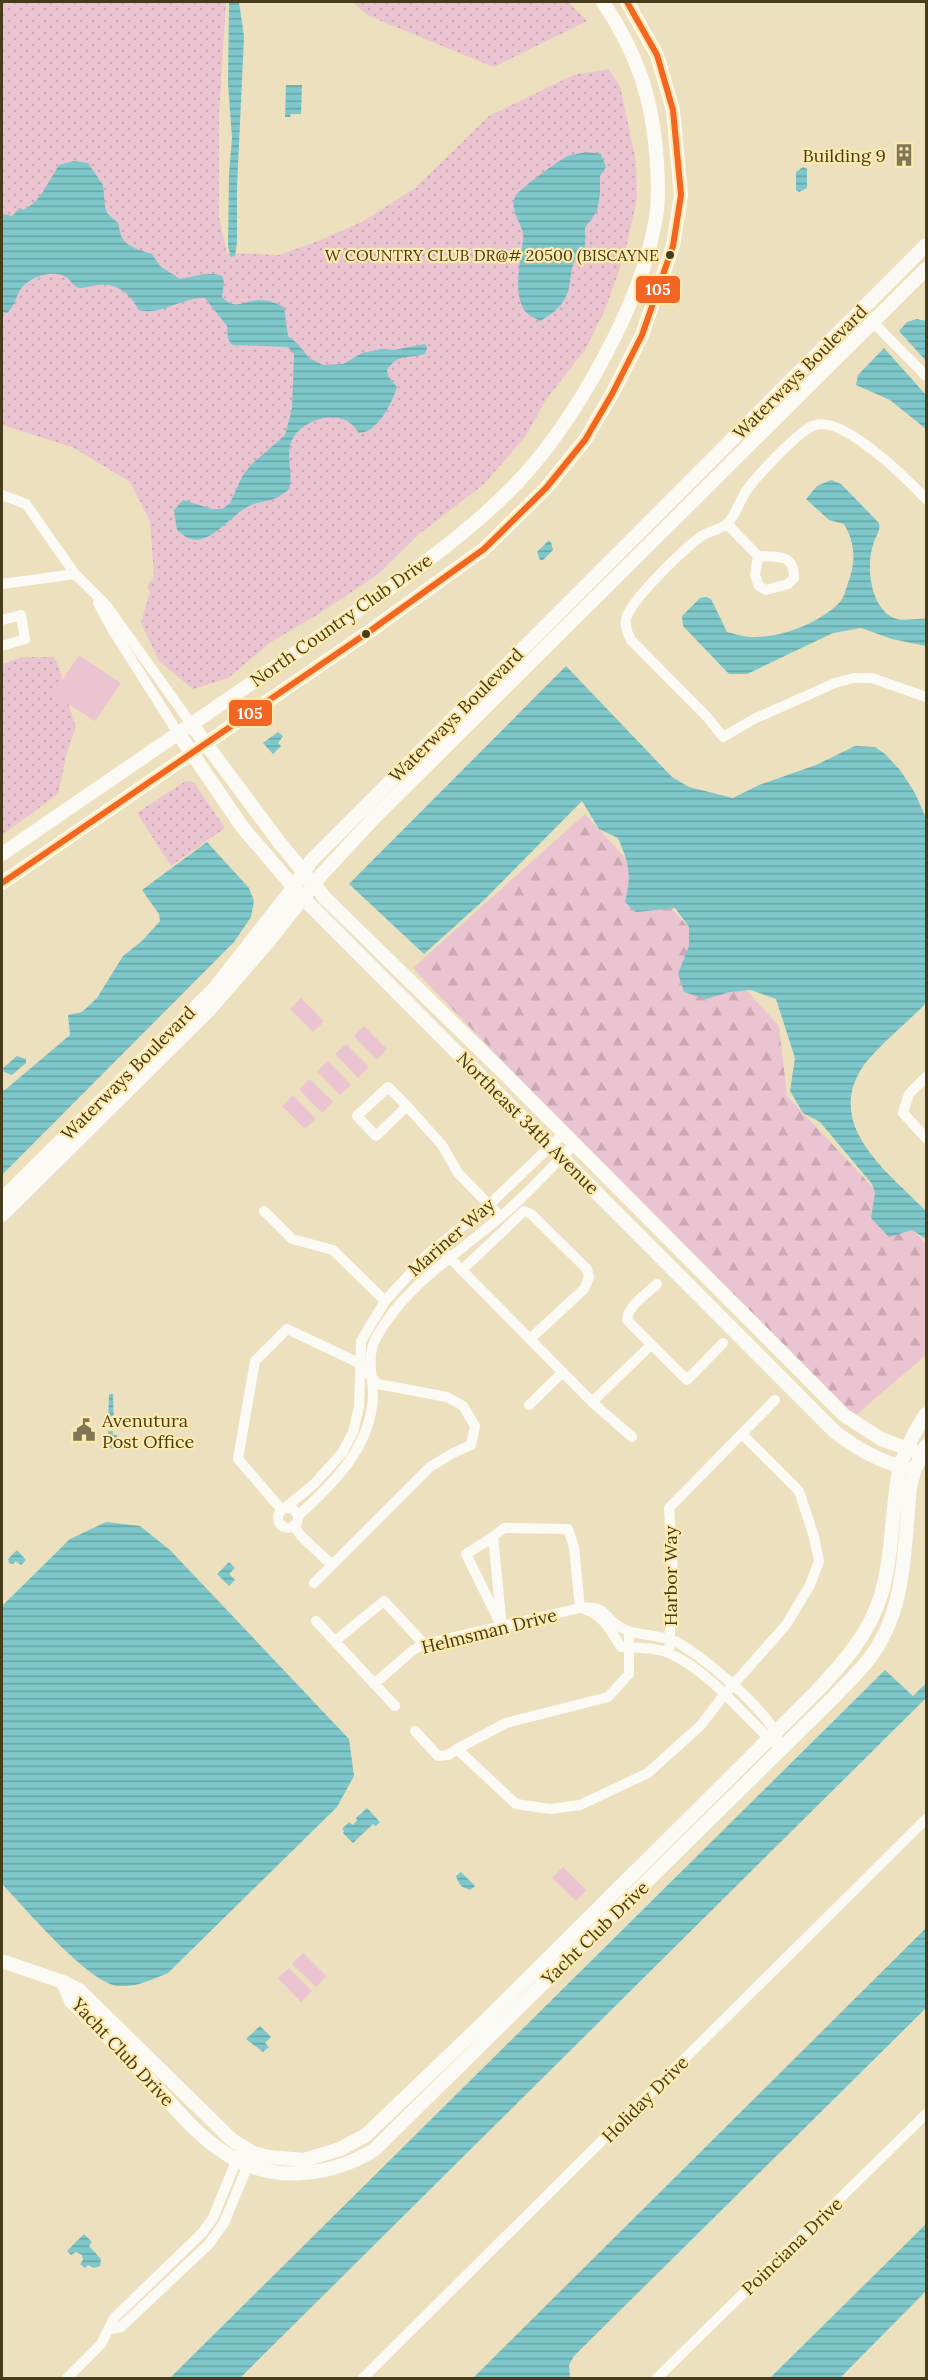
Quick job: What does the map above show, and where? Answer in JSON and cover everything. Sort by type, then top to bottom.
[{"type":"street","name":"North Country Club Drive","points":[[2,854],[402,580],[465,532],[514,486],[559,431],[584,394],[621,325],[648,251],[656,216],[658,180],[652,115],[642,76],[620,27],[603,2]]},
{"type":"street","name":"North Country Club Drive","points":[[2,883],[370,631],[483,549],[546,488],[585,440],[612,394],[642,334],[673,246],[681,195],[673,110],[657,55],[627,2]]},
{"type":"street","name":"Waterways Boulevard","points":[[2,1215],[209,1010],[268,942],[298,893],[303,873],[311,861],[927,245]]},
{"type":"street","name":"Waterways Boulevard","points":[[2,1199],[214,988],[298,893],[313,885],[373,819],[927,269]]},
{"type":"street","points":[[861,310],[927,376]]},
{"type":"street","points":[[927,499],[905,477],[842,429],[816,424],[804,431],[780,453],[747,489],[728,524],[705,534],[682,552],[634,604],[627,617],[626,629],[631,640],[723,736],[835,683],[854,678],[872,678],[927,697]]},
{"type":"street","points":[[2,495],[26,504],[75,574],[106,605],[192,725]]},
{"type":"street","points":[[728,524],[758,556]]},
{"type":"street","points":[[2,584],[75,574]]},
{"type":"street","points":[[89,587],[112,629],[178,733]]},
{"type":"street","points":[[2,620],[21,615],[25,639],[2,646]]},
{"type":"street","name":"Northeast 34th Avenue","points":[[192,725],[313,885],[844,1415],[881,1439],[908,1448],[924,1450]]},
{"type":"street","name":"Northeast 34th Avenue","points":[[178,733],[243,828],[298,893],[835,1432],[900,1470],[915,1469]]},
{"type":"street","points":[[927,1077],[909,1094],[903,1113],[927,1138]]},
{"type":"street","points":[[407,1106],[376,1136],[357,1116],[388,1087],[407,1106],[442,1144],[458,1173],[501,1217]]},
{"type":"street","name":"Mariner Way","points":[[284,1509],[314,1484],[342,1453],[353,1432],[359,1407],[361,1341],[385,1301],[404,1278],[438,1246],[490,1204],[563,1134]]},
{"type":"street","name":"Mariner Way","points":[[296,1521],[345,1469],[362,1443],[370,1418],[373,1395],[369,1356],[376,1339],[396,1310],[430,1271],[501,1217],[574,1144]]},
{"type":"street","points":[[264,1211],[292,1239],[333,1250],[385,1301]]},
{"type":"street","points":[[463,1269],[524,1211],[531,1214],[587,1269],[589,1277],[584,1289],[530,1339]]},
{"type":"street","points":[[438,1246],[562,1372],[632,1437]]},
{"type":"street","points":[[657,1284],[633,1306],[627,1315],[627,1320],[687,1380],[723,1343]]},
{"type":"street","points":[[314,1583],[332,1565],[430,1467],[453,1453],[471,1446],[475,1426],[463,1406],[447,1397],[378,1384],[359,1363],[287,1329],[255,1361],[238,1459],[284,1509],[293,1509],[301,1536],[332,1565]]},
{"type":"street","points":[[592,1401],[651,1346]]},
{"type":"street","points":[[529,1405],[562,1372]]},
{"type":"street","name":"Harbor Way","points":[[669,1653],[673,1572],[669,1508],[775,1400]]},
{"type":"street","name":"Yacht Club Drive","points":[[245,2156],[304,2160],[340,2149],[366,2135],[480,2026],[841,1665],[863,1637],[873,1618],[884,1583],[900,1470],[908,1448],[927,1414]]},
{"type":"street","points":[[457,1749],[516,1804],[550,1809],[580,1805],[648,1773],[701,1725],[724,1695],[786,1625],[810,1585],[819,1561],[799,1491],[742,1434]]},
{"type":"street","name":"Yacht Club Drive","points":[[2,1960],[63,1982],[71,2001],[206,2138],[245,2156],[268,2170],[295,2174],[327,2171],[360,2159],[385,2142],[869,1659],[886,1631],[898,1599],[910,1487],[924,1450]]},
{"type":"street","points":[[284,1509],[278,1516],[280,1524],[286,1528],[296,1521]]},
{"type":"street","points":[[502,1627],[466,1554],[504,1528],[568,1529],[574,1547],[580,1608]]},
{"type":"street","points":[[493,1537],[502,1627]]},
{"type":"street","points":[[335,1641],[384,1601],[424,1644]]},
{"type":"street","name":"Helmsman Drive","points":[[374,1684],[412,1651],[424,1644],[580,1608],[594,1607],[608,1614],[614,1623],[627,1630]]},
{"type":"street","name":"Helmsman Drive","points":[[580,1608],[591,1611],[608,1626],[621,1647],[628,1648]]},
{"type":"street","points":[[316,1620],[395,1706]]},
{"type":"street","points":[[415,1731],[438,1756],[448,1755],[506,1723],[608,1697],[628,1674],[627,1630]]},
{"type":"street","name":"Harbor Way","points":[[627,1630],[670,1639],[687,1647],[734,1685],[781,1749]]},
{"type":"street","name":"Harbor Way","points":[[628,1648],[669,1653],[706,1677],[724,1695],[772,1734]]},
{"type":"street","name":"Holiday Drive","points":[[363,2379],[927,1819]]},
{"type":"street","name":"Poinciana Drive","points":[[657,2379],[927,2114]]},
{"type":"street","points":[[67,2379],[101,2344],[114,2318],[202,2233],[213,2218],[245,2156]]},
{"type":"street","points":[[109,2330],[121,2327],[209,2244],[224,2223],[245,2156]]},
{"type":"street","points":[[213,2218],[224,2223]]},
{"type":"green space","points":[[2,2],[226,2],[219,114],[219,217],[227,253],[279,255],[362,222],[415,188],[489,116],[573,75],[608,69],[620,86],[636,162],[637,199],[624,256],[605,310],[585,350],[547,398],[525,437],[483,485],[419,534],[378,574],[320,613],[271,642],[228,678],[193,689],[159,661],[141,623],[150,592],[147,587],[154,576],[150,521],[130,482],[72,447],[2,425]]},
{"type":"green space","points":[[352,2],[568,2],[587,21],[494,67],[369,16]]},
{"type":"green space","points":[[79,655],[121,683],[95,721],[53,694]]},
{"type":"green space","points":[[23,657],[54,657],[76,727],[67,752],[58,794],[2,835],[2,664]]},
{"type":"green space","points":[[190,781],[195,784],[225,828],[171,866],[137,813],[184,782]]},
{"type":"green space","points":[[585,814],[779,1026],[787,1096],[926,1244],[926,1355],[856,1415],[830,1401],[413,968]]},
{"type":"green space","points":[[301,998],[324,1022],[313,1032],[290,1009]]},
{"type":"green space","points":[[364,1026],[387,1049],[377,1060],[354,1036]]},
{"type":"green space","points":[[346,1044],[369,1067],[358,1078],[335,1054]]},
{"type":"green space","points":[[328,1061],[351,1085],[340,1095],[317,1071]]},
{"type":"green space","points":[[310,1079],[333,1102],[322,1113],[299,1089]]},
{"type":"green space","points":[[293,1095],[316,1119],[305,1129],[282,1106]]},
{"type":"green space","points":[[563,1867],[586,1890],[576,1901],[552,1878]]},
{"type":"green space","points":[[303,1953],[326,1976],[316,1987],[292,1964]]},
{"type":"green space","points":[[289,1968],[312,1991],[301,2002],[278,1978]]},
{"type":"water","points":[[229,2],[239,2],[244,36],[237,188],[237,242],[235,256],[231,257],[228,247],[232,138],[228,83]]},
{"type":"water","points":[[286,85],[302,85],[301,114],[291,114],[290,117],[285,117]]},
{"type":"water","points":[[586,152],[601,154],[606,167],[600,176],[597,211],[585,228],[585,247],[577,255],[573,264],[568,292],[563,302],[554,312],[540,321],[525,311],[519,295],[518,276],[523,234],[515,212],[514,201],[519,191],[557,163],[568,156]]},
{"type":"water","points":[[74,161],[88,163],[103,185],[107,213],[118,223],[121,236],[126,243],[152,254],[160,266],[180,279],[206,274],[222,276],[224,282],[222,297],[231,304],[263,300],[284,307],[288,336],[309,358],[323,365],[343,364],[362,353],[425,344],[427,348],[425,354],[399,359],[387,370],[388,376],[397,387],[392,401],[378,422],[372,428],[359,433],[349,422],[337,418],[312,422],[293,438],[289,451],[289,489],[283,494],[247,507],[208,537],[198,540],[191,539],[177,530],[174,510],[183,500],[212,509],[222,509],[230,503],[243,475],[251,465],[285,435],[292,409],[294,354],[288,347],[232,345],[228,339],[227,326],[205,298],[188,300],[155,311],[139,310],[132,299],[118,288],[106,285],[78,287],[66,277],[58,274],[43,275],[31,280],[19,292],[11,309],[7,313],[2,312],[2,214],[12,216],[20,208],[23,210],[35,202],[59,165]]},
{"type":"water","points":[[803,167],[807,169],[807,188],[799,192],[796,190],[796,172]]},
{"type":"water","points":[[917,319],[926,321],[926,361],[899,331],[907,322]]},
{"type":"water","points":[[884,348],[926,395],[926,429],[890,400],[856,385],[858,375]]},
{"type":"water","points":[[831,480],[841,484],[879,523],[870,564],[875,596],[886,613],[894,618],[926,619],[926,646],[892,639],[861,628],[833,633],[747,674],[729,674],[683,626],[682,616],[700,598],[706,597],[711,599],[727,632],[748,637],[766,636],[800,628],[821,617],[839,603],[852,570],[851,539],[844,524],[829,520],[806,499],[817,486]]},
{"type":"water","points":[[548,541],[551,542],[553,550],[543,560],[540,560],[537,552]]},
{"type":"water","points":[[566,666],[672,777],[689,787],[733,798],[759,785],[816,765],[855,746],[875,747],[885,754],[900,770],[915,793],[926,818],[926,1003],[864,1065],[853,1087],[851,1108],[855,1128],[865,1146],[879,1164],[926,1211],[926,1239],[912,1230],[889,1237],[871,1218],[875,1193],[872,1184],[820,1122],[803,1113],[790,1091],[795,1058],[776,999],[751,990],[730,992],[706,999],[684,992],[678,974],[689,946],[689,927],[675,908],[636,912],[625,902],[628,869],[618,838],[599,829],[582,801],[485,899],[424,954],[349,884]]},
{"type":"water","points":[[278,732],[283,736],[278,743],[281,746],[273,754],[263,743]]},
{"type":"water","points":[[207,842],[249,888],[254,901],[251,917],[234,942],[2,1175],[2,1090],[5,1090],[70,1035],[68,1015],[82,1012],[97,998],[123,956],[142,941],[160,921],[159,914],[142,890]]},
{"type":"water","points":[[17,1056],[26,1059],[26,1063],[12,1075],[4,1072],[3,1068]]},
{"type":"water","points":[[109,1394],[113,1394],[114,1426],[108,1426]]},
{"type":"water","points":[[108,1431],[113,1431],[113,1435],[117,1435],[116,1446],[112,1449],[105,1444]]},
{"type":"water","points":[[106,1522],[140,1526],[170,1550],[349,1739],[354,1776],[337,1807],[168,1973],[126,1986],[107,1982],[92,1973],[58,1943],[2,1884],[2,1606],[70,1539]]},
{"type":"water","points":[[17,1550],[26,1560],[21,1565],[16,1561],[13,1564],[9,1563],[8,1559]]},
{"type":"water","points":[[229,1562],[235,1568],[229,1574],[235,1580],[229,1586],[217,1574]]},
{"type":"water","points":[[885,1670],[913,1696],[926,1683],[926,1698],[240,2378],[170,2378]]},
{"type":"water","points":[[367,1808],[380,1822],[376,1826],[373,1824],[353,1843],[342,1829],[349,1822],[353,1825],[356,1818]]},
{"type":"water","points":[[461,1872],[475,1886],[470,1890],[463,1887],[456,1876]]},
{"type":"water","points":[[926,1928],[926,2008],[574,2356],[569,2365],[570,2378],[473,2378]]},
{"type":"water","points":[[260,2026],[271,2037],[265,2043],[269,2047],[263,2052],[246,2039]]},
{"type":"water","points":[[926,2224],[926,2291],[841,2377],[770,2378]]},
{"type":"water","points":[[84,2234],[92,2242],[89,2246],[101,2259],[100,2266],[94,2268],[88,2265],[85,2268],[80,2264],[83,2260],[82,2255],[76,2252],[71,2255],[67,2251]]},
{"type":"transit line","name":"105","points":[[2,883],[370,631],[484,549],[546,488],[585,440],[642,335],[673,246],[681,195],[673,110],[657,55],[627,2]]},
{"type":"place","name":"Building 9","points":[[904,155]]},
{"type":"place","name":"W COUNTRY CLUB DR@# 20500 (BISCAYNE","points":[[670,255]]},
{"type":"place","name":"Avenutura Post Office","points":[[84,1430]]}]
